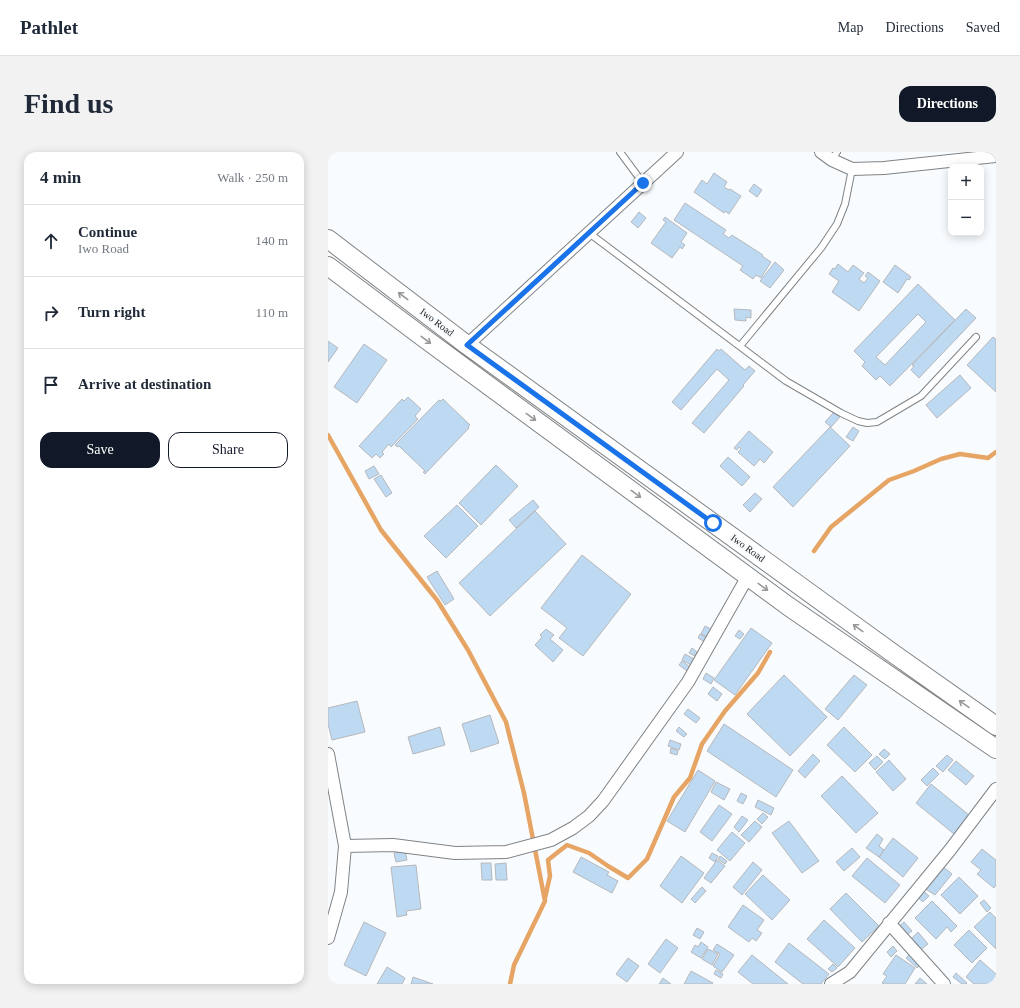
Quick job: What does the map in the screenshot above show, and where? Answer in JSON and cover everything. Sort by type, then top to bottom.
[{"type":"main road","name":"Iwo Road","points":[[328,239],[467,345],[888,650],[996,726]]},
{"type":"main road","name":"Iwo Road","points":[[328,266],[430,343],[788,606],[996,749]]},
{"type":"street","points":[[467,345],[677,152]]},
{"type":"street","points":[[821,152],[834,156],[852,168],[884,168],[996,156]]},
{"type":"street","points":[[345,846],[394,845],[455,853],[506,852],[551,840],[573,828],[589,816],[603,801],[688,682],[748,576]]},
{"type":"street","points":[[328,754],[345,846],[341,892],[328,938]]},
{"type":"street","points":[[831,984],[851,978],[889,924],[950,850],[996,789]]},
{"type":"street","points":[[889,924],[944,984]]},
{"type":"lane","points":[[620,152],[643,183]]},
{"type":"lane","points":[[740,346],[820,248],[837,224],[845,204],[852,168]]},
{"type":"lane","points":[[590,233],[786,380],[858,422],[872,424],[884,419],[921,396],[976,337]]},
{"type":"building","points":[[714,173],[727,182],[724,187],[741,196],[729,214],[725,211],[724,213],[694,192],[702,180],[707,184]]},
{"type":"building","points":[[754,184],[762,190],[757,197],[749,191]]},
{"type":"building","points":[[685,203],[726,230],[723,234],[729,238],[732,235],[763,255],[762,256],[771,262],[761,278],[756,275],[753,279],[740,270],[743,266],[674,220]]},
{"type":"building","points":[[639,212],[646,218],[638,228],[631,222]]},
{"type":"building","points":[[665,217],[687,233],[681,242],[685,245],[682,249],[680,247],[672,258],[651,243],[666,222],[663,220]]},
{"type":"building","points":[[775,262],[784,270],[770,288],[760,281]]},
{"type":"building","points":[[838,264],[848,272],[853,265],[864,273],[859,279],[864,283],[868,278],[865,276],[868,272],[880,281],[859,311],[832,292],[839,281],[829,274]]},
{"type":"building","points":[[895,265],[911,277],[909,280],[907,279],[898,293],[883,282]]},
{"type":"building","points":[[918,284],[955,320],[890,386],[880,376],[876,380],[862,366],[865,362],[854,351]],"holes":[[[918,314],[926,322],[885,365],[876,357]]]},
{"type":"building","points":[[734,309],[751,310],[751,318],[746,317],[746,321],[735,320]]},
{"type":"building","points":[[966,309],[976,318],[919,378],[911,370],[914,366],[912,365]]},
{"type":"building","points":[[993,337],[996,339],[996,392],[967,365]]},
{"type":"building","points":[[328,341],[338,348],[328,362]]},
{"type":"building","points":[[364,344],[387,360],[357,403],[334,387]]},
{"type":"building","points":[[717,349],[719,351],[721,349],[745,370],[749,366],[755,371],[704,433],[692,423],[729,380],[717,369],[681,410],[672,402]]},
{"type":"building","points":[[960,375],[971,388],[937,418],[926,405]]},
{"type":"building","points":[[408,397],[421,409],[415,416],[418,419],[391,447],[389,444],[382,452],[384,454],[380,458],[376,454],[372,458],[359,446],[402,399],[404,401]]},
{"type":"building","points":[[443,399],[470,425],[468,427],[469,428],[425,474],[423,472],[425,471],[399,446],[397,447],[395,445],[439,400],[441,401]]},
{"type":"building","points":[[834,412],[840,417],[831,427],[825,422]]},
{"type":"building","points":[[830,427],[850,446],[793,507],[773,487]]},
{"type":"building","points":[[853,427],[859,431],[853,441],[846,437]]},
{"type":"building","points":[[749,431],[773,452],[764,463],[760,459],[754,466],[738,452],[741,449],[739,447],[737,450],[734,448]]},
{"type":"building","points":[[728,457],[750,477],[742,486],[720,466]]},
{"type":"building","points":[[496,465],[518,486],[481,525],[459,503]]},
{"type":"building","points":[[374,466],[379,474],[369,479],[365,471]]},
{"type":"building","points":[[381,475],[392,493],[386,497],[374,479]]},
{"type":"building","points":[[755,493],[762,499],[750,512],[743,505]]},
{"type":"building","points":[[533,500],[539,507],[516,528],[509,520]]},
{"type":"building","points":[[457,505],[478,526],[446,558],[424,536]]},
{"type":"building","points":[[535,511],[566,544],[490,616],[459,583]]},
{"type":"building","points":[[582,555],[631,594],[583,656],[559,638],[567,628],[541,608]]},
{"type":"building","points":[[437,571],[454,599],[445,605],[427,577]]},
{"type":"building","points":[[705,626],[713,630],[710,638],[701,634]]},
{"type":"building","points":[[751,628],[772,643],[735,695],[714,680]]},
{"type":"building","points":[[546,629],[554,635],[550,639],[563,650],[553,662],[535,645],[542,637],[540,635]]},
{"type":"building","points":[[739,630],[744,634],[740,639],[735,636]]},
{"type":"building","points":[[700,634],[707,638],[705,642],[698,638]]},
{"type":"building","points":[[692,648],[697,652],[695,656],[689,653]]},
{"type":"building","points":[[685,654],[694,659],[691,665],[682,660]]},
{"type":"building","points":[[682,661],[690,667],[687,671],[679,665]]},
{"type":"building","points":[[706,673],[714,678],[711,684],[703,679]]},
{"type":"building","points":[[784,675],[827,717],[790,756],[747,714]]},
{"type":"building","points":[[854,675],[867,685],[838,720],[825,709]]},
{"type":"building","points":[[713,687],[722,694],[717,701],[708,694]]},
{"type":"building","points":[[357,701],[365,732],[332,740],[328,724],[328,708]]},
{"type":"building","points":[[688,709],[700,718],[696,723],[684,714]]},
{"type":"building","points":[[490,715],[499,743],[471,752],[462,724]]},
{"type":"building","points":[[724,724],[793,770],[776,797],[707,751]]},
{"type":"building","points":[[440,727],[445,745],[413,754],[408,737]]},
{"type":"building","points":[[679,727],[687,734],[684,737],[676,731]]},
{"type":"building","points":[[844,727],[872,755],[855,772],[827,745]]},
{"type":"building","points":[[670,740],[681,744],[679,750],[668,746]]},
{"type":"building","points":[[671,748],[678,751],[677,755],[670,753]]},
{"type":"building","points":[[884,749],[890,754],[885,759],[879,754]]},
{"type":"building","points":[[813,754],[820,761],[805,778],[798,771]]},
{"type":"building","points":[[947,755],[953,760],[943,772],[936,766]]},
{"type":"building","points":[[877,756],[883,762],[875,770],[869,763]]},
{"type":"building","points":[[889,760],[906,779],[893,791],[876,772]]},
{"type":"building","points":[[956,761],[974,776],[966,785],[948,770]]},
{"type":"building","points":[[933,768],[939,774],[927,786],[921,780]]},
{"type":"building","points":[[698,770],[715,781],[685,832],[667,821]]},
{"type":"building","points":[[842,776],[878,813],[856,833],[821,796]]},
{"type":"building","points":[[716,782],[730,789],[724,800],[711,792]]},
{"type":"building","points":[[931,784],[969,815],[954,834],[916,803]]},
{"type":"building","points":[[741,793],[747,796],[743,804],[737,801]]},
{"type":"building","points":[[758,800],[774,808],[771,815],[755,807]]},
{"type":"building","points":[[719,805],[732,814],[712,841],[700,832]]},
{"type":"building","points":[[763,813],[768,817],[762,824],[757,819]]},
{"type":"building","points":[[742,816],[748,820],[739,832],[734,827]]},
{"type":"building","points":[[755,821],[762,827],[749,842],[741,835]]},
{"type":"building","points":[[789,821],[819,861],[802,873],[772,833]]},
{"type":"building","points":[[732,832],[745,843],[730,861],[717,850]]},
{"type":"building","points":[[877,834],[883,839],[879,846],[884,850],[879,857],[866,848]]},
{"type":"building","points":[[893,838],[918,858],[903,877],[879,857]]},
{"type":"building","points":[[852,848],[860,857],[844,871],[836,862]]},
{"type":"building","points":[[982,849],[996,860],[996,885],[994,888],[977,874],[981,870],[971,862]]},
{"type":"building","points":[[405,850],[407,860],[396,862],[394,853]]},
{"type":"building","points":[[712,853],[718,856],[715,862],[709,858]]},
{"type":"building","points":[[681,856],[704,873],[682,903],[660,886]]},
{"type":"building","points":[[720,856],[727,861],[725,864],[718,859]]},
{"type":"building","points":[[581,857],[609,872],[607,875],[618,881],[612,893],[573,872]]},
{"type":"building","points":[[867,858],[900,885],[885,903],[852,876]]},
{"type":"building","points":[[717,860],[725,866],[711,883],[704,878]]},
{"type":"building","points":[[753,862],[762,870],[742,895],[733,887]]},
{"type":"building","points":[[481,863],[491,863],[492,880],[482,880]]},
{"type":"building","points":[[506,863],[507,880],[496,880],[495,864]]},
{"type":"building","points":[[416,865],[421,909],[406,911],[407,915],[397,917],[391,867]]},
{"type":"building","points":[[942,866],[952,874],[935,895],[924,888]]},
{"type":"building","points":[[763,875],[790,900],[772,920],[745,894]]},
{"type":"building","points":[[959,877],[978,896],[960,914],[941,895]]},
{"type":"building","points":[[702,887],[706,891],[695,903],[691,899]]},
{"type":"building","points":[[921,889],[929,896],[923,902],[915,895]]},
{"type":"building","points":[[846,893],[879,926],[862,942],[830,909]]},
{"type":"building","points":[[984,900],[991,908],[987,912],[980,903]]},
{"type":"building","points":[[932,901],[957,926],[951,932],[947,927],[936,939],[915,918]]},
{"type":"building","points":[[743,905],[764,920],[757,930],[762,933],[756,941],[752,938],[749,942],[728,927]]},
{"type":"building","points":[[990,912],[996,918],[996,949],[974,927]]},
{"type":"building","points":[[824,920],[855,948],[838,967],[807,939]]},
{"type":"building","points":[[364,922],[386,933],[366,976],[344,965]]},
{"type":"building","points":[[904,922],[912,931],[905,936],[898,927]]},
{"type":"building","points":[[697,928],[704,932],[700,939],[693,935]]},
{"type":"building","points":[[969,930],[987,948],[972,963],[954,945]]},
{"type":"building","points":[[918,932],[928,944],[919,951],[910,940]]},
{"type":"building","points":[[666,939],[678,948],[660,973],[648,964]]},
{"type":"building","points":[[701,942],[708,947],[701,958],[691,952],[695,945],[698,947]]},
{"type":"building","points":[[789,943],[829,974],[821,984],[803,984],[775,962]]},
{"type":"building","points":[[717,944],[734,955],[722,972],[713,966],[720,954],[713,950]]},
{"type":"building","points":[[893,946],[897,951],[891,957],[887,952]]},
{"type":"building","points":[[708,949],[718,954],[712,965],[702,959]]},
{"type":"building","points":[[911,953],[922,963],[917,968],[906,958]]},
{"type":"building","points":[[752,955],[788,984],[753,984],[738,972]]},
{"type":"building","points":[[896,955],[915,968],[905,984],[884,984],[882,983],[887,976],[883,974]]},
{"type":"building","points":[[628,958],[639,966],[627,982],[616,974]]},
{"type":"building","points":[[980,960],[996,974],[996,984],[974,984],[966,977]]},
{"type":"building","points":[[833,964],[837,968],[832,972],[828,969]]},
{"type":"building","points":[[387,967],[405,978],[402,984],[377,984]]},
{"type":"building","points":[[716,970],[723,974],[721,978],[714,974]]},
{"type":"building","points":[[691,971],[713,983],[684,984]]},
{"type":"building","points":[[956,973],[967,983],[966,984],[962,984],[953,977]]},
{"type":"building","points":[[413,977],[433,984],[411,984]]},
{"type":"building","points":[[663,978],[671,984],[659,984]]},
{"type":"building","points":[[920,978],[927,984],[915,984]]},
{"type":"waterway","points":[[328,435],[381,530],[437,600],[468,650],[506,722],[524,793],[545,901],[514,965],[510,984]]},
{"type":"waterway","points":[[814,551],[831,527],[889,480],[941,459],[960,454],[988,458],[996,452]]},
{"type":"waterway","points":[[545,898],[550,876],[548,860],[567,845],[589,853],[628,878],[647,859],[674,797],[690,778],[702,744],[725,711],[758,673],[770,652]]},
{"type":"route","points":[[643,183],[467,345],[713,523]]}]
